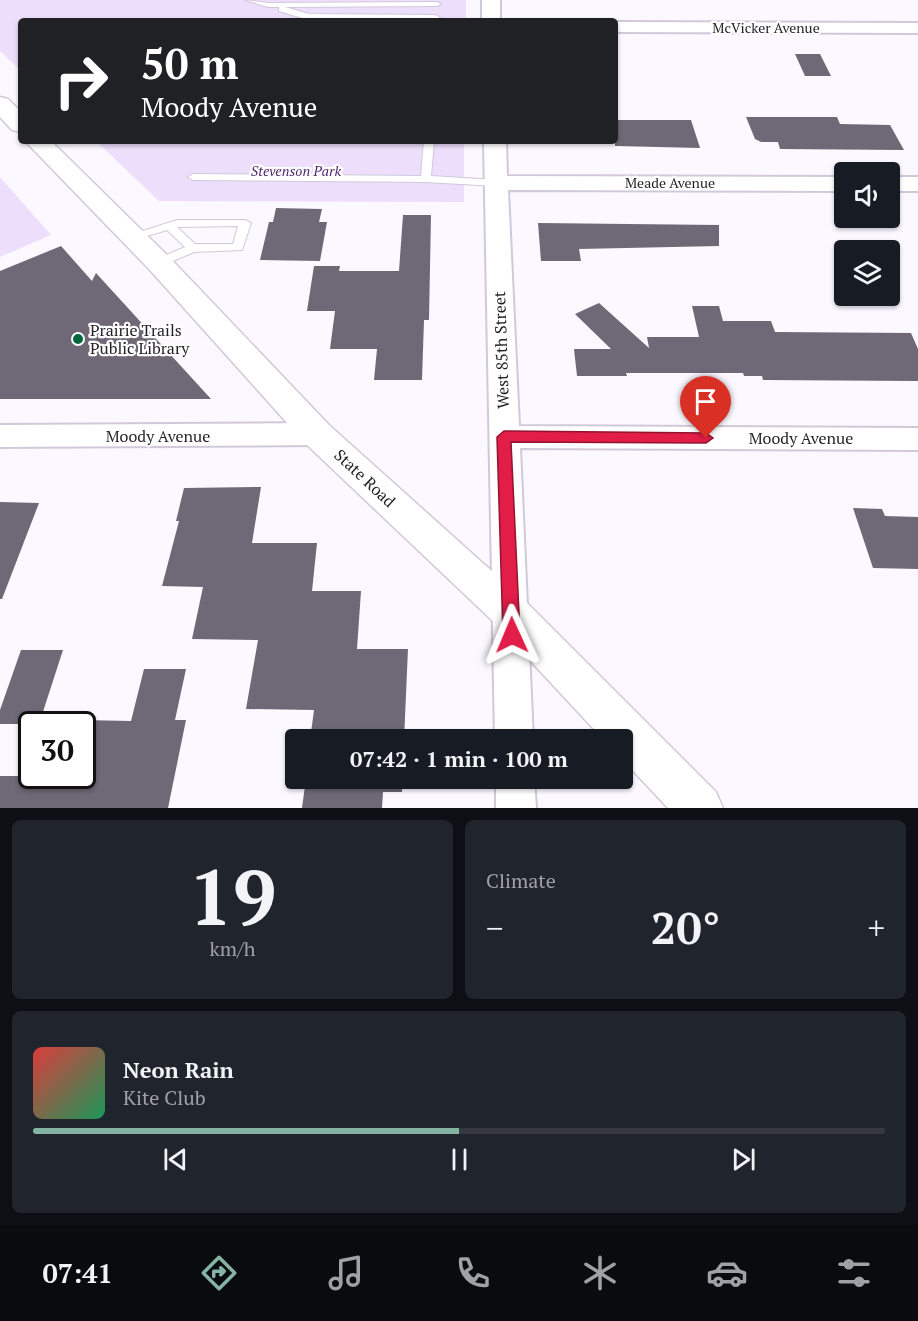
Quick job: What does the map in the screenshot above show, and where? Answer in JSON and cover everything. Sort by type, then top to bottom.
[{"type":"street","points":[[491,0],[491,18]]},
{"type":"street","name":"McVicker Avenue","points":[[618,27],[918,28]]},
{"type":"street","points":[[0,104],[18,122]]},
{"type":"street","name":"State Road","points":[[40,144],[159,263],[317,434],[511,613],[700,808]]},
{"type":"street","name":"West 85th Street","points":[[495,144],[514,729]]},
{"type":"street","name":"Meade Avenue","points":[[496,183],[834,184]]},
{"type":"street","points":[[900,184],[918,184]]},
{"type":"street","name":"Moody Avenue","points":[[0,436],[317,434]]},
{"type":"street","name":"Moody Avenue","points":[[504,437],[918,439]]},
{"type":"street","points":[[515,789],[516,808]]},
{"type":"lane","points":[[249,0],[309,17],[351,18]]},
{"type":"lane","points":[[268,5],[437,2],[436,18]]},
{"type":"lane","points":[[426,179],[429,144]]},
{"type":"lane","points":[[193,177],[426,179],[496,183]]},
{"type":"lane","points":[[134,237],[177,223],[245,223],[238,247],[192,248],[159,263]]},
{"type":"lane","points":[[169,225],[192,248]]},
{"type":"green space","points":[[0,0],[466,0],[466,18],[18,18],[18,68],[0,51]]},
{"type":"green space","name":"Stevenson Park","points":[[99,144],[464,144],[464,202],[159,201]]},
{"type":"green space","points":[[0,177],[51,235],[0,257]]},
{"type":"building","points":[[795,54],[820,54],[831,76],[805,76]]},
{"type":"building","points":[[746,117],[837,117],[840,124],[890,125],[904,150],[780,149],[778,142],[761,142],[755,139]]},
{"type":"building","points":[[618,120],[691,120],[700,148],[615,146],[618,144]]},
{"type":"building","points":[[276,208],[322,209],[319,222],[327,222],[320,261],[260,260],[269,222],[273,222]]},
{"type":"building","points":[[403,215],[431,215],[429,320],[424,320],[422,380],[374,380],[377,349],[330,349],[335,311],[307,311],[314,266],[340,266],[339,271],[399,271]]},
{"type":"building","points":[[538,223],[719,225],[719,246],[579,249],[581,261],[541,261]]},
{"type":"building","name":"Prairie Trails Public Library","points":[[61,246],[92,281],[96,273],[211,399],[0,399],[0,271]]},
{"type":"building","points":[[599,303],[649,348],[647,337],[699,337],[692,306],[719,306],[723,321],[771,321],[775,332],[911,333],[918,349],[918,381],[763,380],[762,376],[744,376],[743,373],[626,373],[627,376],[577,376],[574,349],[611,349],[575,314]]},
{"type":"building","points":[[261,487],[252,543],[317,543],[312,591],[361,591],[357,649],[408,649],[404,729],[311,729],[314,710],[246,709],[258,640],[192,639],[203,587],[162,586],[179,521],[176,521],[184,488]]},
{"type":"building","points":[[0,502],[39,503],[2,599],[0,599]]},
{"type":"building","points":[[853,508],[882,509],[885,516],[918,517],[918,569],[873,568]]},
{"type":"building","points":[[21,650],[63,650],[43,711],[18,711],[18,724],[0,724],[0,710]]},
{"type":"building","points":[[144,669],[186,669],[175,720],[186,720],[168,808],[0,808],[0,776],[18,776],[18,789],[96,789],[96,720],[131,721]]},
{"type":"building","points":[[305,789],[402,789],[402,792],[383,792],[382,808],[302,808]]},
{"type":"place","name":"Prairie Trails Public Library","points":[[78,339]]},
{"type":"route","points":[[512,635],[504,437],[706,438]]}]
